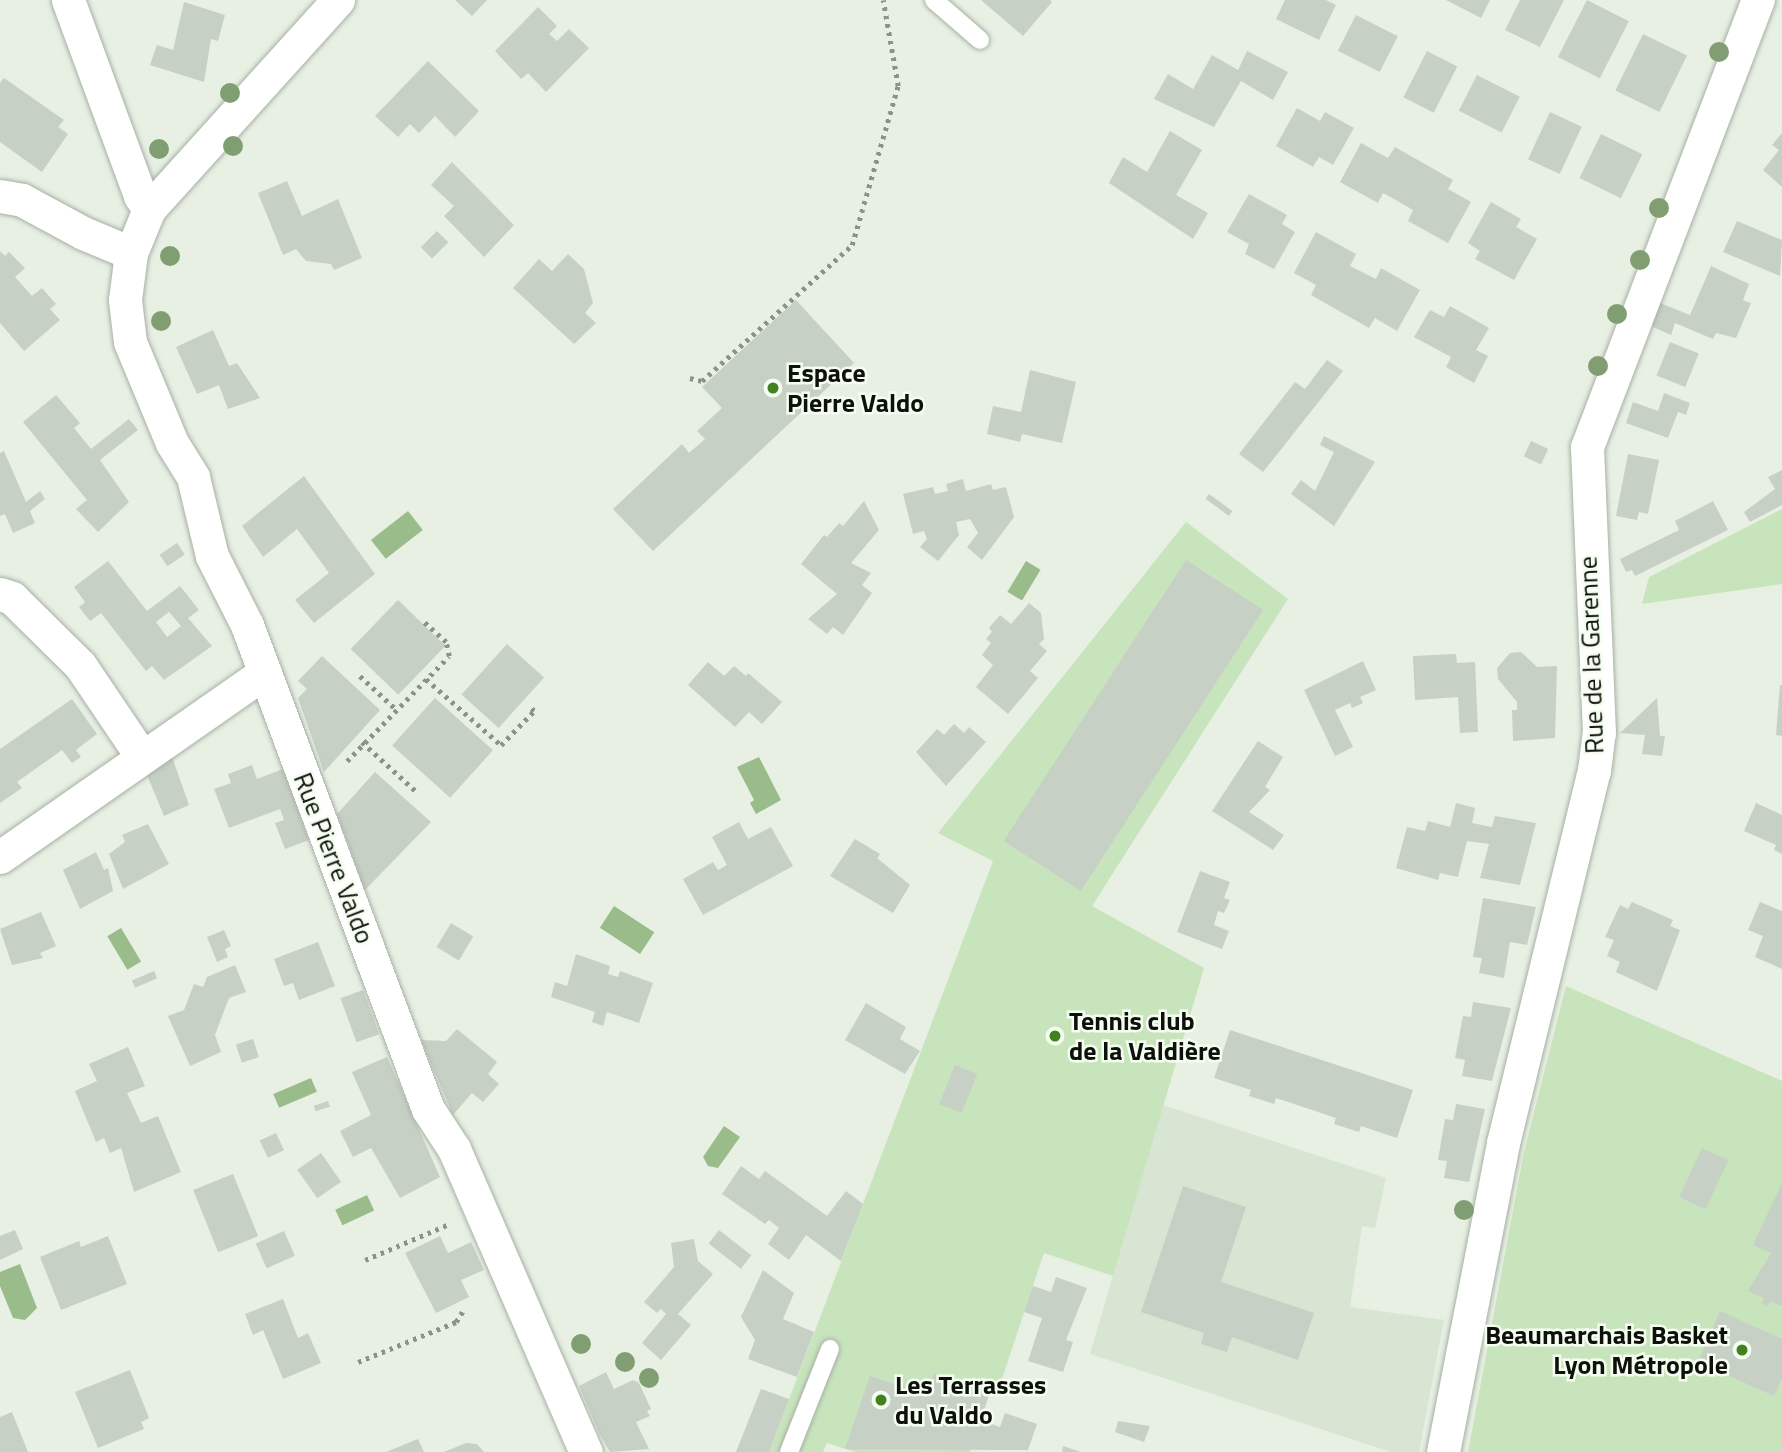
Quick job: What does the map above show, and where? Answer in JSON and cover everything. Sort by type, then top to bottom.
[{"type":"street","points":[[68,0],[139,196],[149,209]]},
{"type":"street","name":"Rue Pierre Valdo","points":[[338,0],[149,209],[131,253],[125,300],[130,342],[172,443],[193,477],[212,556],[265,672],[428,1109],[454,1149],[586,1452]]},
{"type":"street","name":"Rue de la Garenne","points":[[1443,1452],[1503,1143],[1594,771],[1599,733],[1587,447],[1758,0]]},
{"type":"street","points":[[0,196],[22,200],[131,253]]},
{"type":"street","points":[[0,594],[12,598],[79,666],[142,757]]},
{"type":"street","points":[[0,857],[265,672]]},
{"type":"lane","points":[[934,0],[980,40]]},
{"type":"lane","points":[[789,1452],[830,1349]]},
{"type":"path","points":[[690,378],[702,381],[852,245],[898,86],[883,0]]},
{"type":"path","points":[[347,761],[362,742],[449,656],[446,642],[423,621]]},
{"type":"path","points":[[360,676],[396,709]]},
{"type":"path","points":[[426,679],[501,745],[534,711],[529,707]]},
{"type":"path","points":[[362,742],[418,793]]},
{"type":"path","points":[[365,1260],[447,1225]]},
{"type":"path","points":[[358,1362],[456,1322],[464,1309]]},
{"type":"shaded area","points":[[1782,509],[1782,584],[1642,604],[1649,577]]},
{"type":"shaded area","points":[[408,511],[423,530],[386,559],[371,540]]},
{"type":"shaded area","name":"Tennis club de la Valdière","points":[[1186,522],[1288,599],[1092,906],[1204,968],[1113,1276],[1044,1253],[996,1397],[989,1395],[970,1452],[855,1452],[827,1443],[823,1452],[769,1452],[993,861],[938,833]]},
{"type":"shaded area","points":[[1026,561],[1041,570],[1022,601],[1007,592]]},
{"type":"shaded area","points":[[759,757],[781,800],[756,814],[750,803],[754,800],[737,767]]},
{"type":"shaded area","points":[[614,906],[654,932],[640,954],[600,928]]},
{"type":"shaded area","points":[[121,928],[141,961],[127,970],[107,936]]},
{"type":"shaded area","points":[[1566,986],[1782,1081],[1782,1452],[1468,1452],[1524,1152]]},
{"type":"shaded area","points":[[311,1078],[317,1092],[279,1108],[273,1094]]},
{"type":"shaded area","points":[[1163,1105],[1386,1178],[1375,1228],[1362,1226],[1350,1307],[1444,1320],[1419,1452],[1391,1452],[1090,1354]]},
{"type":"shaded area","points":[[724,1126],[740,1137],[718,1168],[708,1166],[703,1157]]},
{"type":"shaded area","points":[[367,1195],[374,1210],[342,1225],[335,1210]]},
{"type":"shaded area","points":[[20,1264],[37,1308],[25,1320],[13,1318],[0,1286],[0,1272]]},
{"type":"building","points":[[455,0],[487,0],[472,16]]},
{"type":"building","points":[[981,0],[1050,0],[1052,2],[1023,36]]},
{"type":"building","points":[[1285,0],[1326,0],[1336,5],[1319,40],[1276,19]]},
{"type":"building","points":[[1446,0],[1490,0],[1481,18]]},
{"type":"building","points":[[1520,0],[1564,0],[1540,47],[1505,30]]},
{"type":"building","points":[[1587,0],[1629,21],[1600,78],[1558,57]]},
{"type":"building","points":[[184,2],[225,15],[218,41],[211,39],[204,82],[150,65],[157,45],[173,50]]},
{"type":"building","points":[[538,7],[557,26],[549,34],[557,41],[569,29],[589,48],[546,92],[528,73],[521,79],[495,51]]},
{"type":"building","points":[[1356,15],[1398,36],[1380,72],[1338,51]]},
{"type":"building","points":[[1643,34],[1687,55],[1659,112],[1615,91]]},
{"type":"building","points":[[1247,51],[1288,72],[1273,100],[1241,81],[1214,127],[1154,99],[1168,74],[1193,89],[1212,55],[1238,70]]},
{"type":"building","points":[[1427,51],[1457,66],[1434,113],[1403,97]]},
{"type":"building","points":[[428,61],[479,111],[455,137],[435,116],[419,133],[410,124],[398,137],[375,116]]},
{"type":"building","points":[[1477,75],[1520,97],[1502,132],[1459,111]]},
{"type":"building","points":[[4,78],[64,120],[58,127],[68,134],[42,172],[0,142],[0,83]]},
{"type":"building","points":[[1297,108],[1320,121],[1325,112],[1354,128],[1333,165],[1319,157],[1313,167],[1276,146]]},
{"type":"building","points":[[1550,112],[1582,127],[1560,174],[1528,159]]},
{"type":"building","points":[[1170,131],[1202,150],[1176,195],[1208,213],[1193,239],[1109,183],[1123,157],[1147,172]]},
{"type":"building","points":[[1782,133],[1782,187],[1763,170],[1779,150],[1772,145]]},
{"type":"building","points":[[1601,134],[1642,154],[1621,198],[1580,178]]},
{"type":"building","points":[[1361,143],[1388,158],[1395,147],[1453,180],[1448,189],[1471,202],[1448,243],[1408,221],[1413,210],[1401,203],[1383,193],[1378,203],[1340,182]]},
{"type":"building","points":[[452,162],[514,225],[484,257],[444,216],[454,206],[431,185]]},
{"type":"building","points":[[287,181],[302,216],[338,199],[362,258],[334,270],[331,264],[306,261],[296,249],[283,255],[258,193]]},
{"type":"building","points":[[1249,194],[1287,215],[1282,224],[1295,232],[1274,269],[1245,254],[1249,244],[1227,232]]},
{"type":"building","points":[[1491,202],[1521,219],[1516,227],[1537,239],[1514,280],[1475,259],[1480,251],[1468,243]]},
{"type":"building","points":[[1737,221],[1782,240],[1780,276],[1723,252]]},
{"type":"building","points":[[437,231],[448,242],[432,259],[421,247]]},
{"type":"building","points":[[1316,232],[1356,254],[1350,266],[1376,279],[1381,268],[1420,290],[1397,331],[1375,318],[1369,328],[1311,295],[1316,285],[1294,273]]},
{"type":"building","points":[[0,251],[5,256],[9,252],[25,268],[15,277],[32,296],[42,288],[56,304],[50,309],[60,320],[24,351],[0,323]]},
{"type":"building","points":[[568,254],[584,269],[593,303],[585,313],[596,323],[574,344],[513,288],[539,259],[552,271]]},
{"type":"building","points":[[1711,266],[1749,284],[1743,300],[1751,303],[1736,338],[1716,333],[1713,339],[1675,323],[1671,335],[1651,326],[1660,303],[1690,315]]},
{"type":"building","points":[[796,300],[854,363],[653,551],[613,509],[682,444],[689,453],[705,439],[697,431],[722,408],[702,387]]},
{"type":"building","points":[[1450,306],[1489,328],[1476,350],[1488,356],[1474,383],[1446,367],[1451,357],[1414,337],[1430,310],[1444,317]]},
{"type":"building","points":[[213,330],[229,366],[237,363],[260,398],[228,409],[219,385],[197,394],[176,347]]},
{"type":"building","points":[[1670,342],[1699,354],[1685,387],[1657,375]]},
{"type":"building","points":[[1327,360],[1343,371],[1263,472],[1239,454],[1295,382],[1305,389]]},
{"type":"building","points":[[1030,370],[1076,382],[1062,443],[1022,434],[1020,442],[987,434],[993,406],[1021,412]]},
{"type":"building","points":[[1664,393],[1690,403],[1686,415],[1678,412],[1668,438],[1626,423],[1633,402],[1658,411]]},
{"type":"building","points":[[56,395],[80,423],[74,428],[91,449],[129,419],[138,430],[100,460],[129,502],[98,532],[76,509],[87,500],[23,422]]},
{"type":"building","points":[[1324,436],[1375,462],[1334,526],[1291,494],[1301,480],[1315,491],[1334,452],[1320,445]]},
{"type":"building","points":[[1531,441],[1548,449],[1541,464],[1524,456]]},
{"type":"building","points":[[4,451],[26,502],[40,491],[45,499],[30,511],[35,523],[13,533],[5,514],[0,516],[0,453]]},
{"type":"building","points":[[1628,454],[1659,460],[1648,514],[1639,512],[1637,520],[1616,516]]},
{"type":"building","points":[[1782,470],[1782,505],[1750,522],[1744,512],[1775,489],[1768,477]]},
{"type":"building","points":[[304,476],[375,574],[314,623],[295,600],[329,573],[297,529],[263,557],[242,526]]},
{"type":"building","points":[[963,479],[966,491],[991,484],[993,490],[1006,487],[1014,517],[982,560],[967,547],[978,533],[970,519],[956,522],[959,535],[938,561],[920,547],[927,539],[924,531],[913,534],[903,494],[933,487],[935,494],[948,491],[946,484]]},
{"type":"building","points":[[1209,494],[1232,511],[1229,516],[1205,499]]},
{"type":"building","points":[[864,501],[879,530],[851,563],[871,573],[862,585],[872,593],[843,635],[833,627],[827,634],[808,619],[837,594],[801,564],[824,535],[827,537],[839,523],[843,526]]},
{"type":"building","points":[[1713,501],[1728,530],[1635,576],[1632,570],[1626,572],[1620,559],[1679,530],[1675,521]]},
{"type":"building","points":[[177,543],[185,555],[167,566],[160,555]]},
{"type":"building","points":[[1186,560],[1263,610],[1081,891],[1004,841]]},
{"type":"building","points":[[108,561],[147,611],[180,586],[199,610],[188,618],[212,646],[164,680],[152,666],[146,671],[101,613],[90,621],[79,607],[85,602],[74,587]],"holes":[[[169,612],[181,626],[167,637],[156,622]]]},
{"type":"building","points":[[398,600],[445,646],[398,695],[351,649]]},
{"type":"building","points":[[1029,603],[1041,613],[1044,639],[1039,644],[1047,651],[1030,671],[1038,678],[1008,714],[976,687],[993,665],[982,655],[991,643],[986,639],[992,632],[989,628],[1000,615],[1011,624]]},
{"type":"building","points":[[507,644],[544,677],[499,728],[461,695]]},
{"type":"building","points":[[1521,652],[1537,667],[1557,666],[1555,738],[1513,741],[1512,710],[1517,710],[1517,702],[1498,679],[1497,668],[1510,653]]},
{"type":"building","points":[[1456,654],[1457,663],[1475,662],[1478,732],[1460,733],[1458,697],[1415,700],[1413,656]]},
{"type":"building","points":[[322,656],[380,710],[324,772],[298,698],[307,689],[298,681]]},
{"type":"building","points":[[1363,661],[1376,690],[1360,697],[1363,703],[1352,708],[1350,703],[1335,710],[1353,747],[1335,756],[1304,690]]},
{"type":"building","points":[[708,662],[724,676],[734,666],[746,676],[748,673],[782,702],[762,724],[749,712],[735,727],[688,685]]},
{"type":"building","points":[[1782,685],[1782,736],[1776,735]]},
{"type":"building","points":[[435,698],[493,750],[450,798],[392,746]]},
{"type":"building","points":[[1657,698],[1660,736],[1665,736],[1662,756],[1642,754],[1645,735],[1620,733]]},
{"type":"building","points":[[72,699],[97,734],[76,750],[81,757],[72,763],[62,750],[17,782],[22,788],[0,803],[0,749]]},
{"type":"building","points":[[954,724],[964,733],[969,727],[986,742],[946,786],[916,752],[937,729],[944,735]]},
{"type":"building","points":[[1258,741],[1283,757],[1265,787],[1270,790],[1249,812],[1284,835],[1273,850],[1212,811]]},
{"type":"building","points":[[172,757],[189,805],[164,816],[147,775]]},
{"type":"building","points":[[252,765],[257,779],[283,769],[309,840],[285,849],[275,823],[284,820],[280,809],[229,828],[214,789],[231,783],[228,774]]},
{"type":"building","points":[[375,772],[431,822],[365,890],[337,814]]},
{"type":"building","points":[[1456,803],[1475,808],[1472,823],[1492,827],[1495,816],[1536,823],[1520,885],[1480,878],[1489,844],[1467,841],[1458,877],[1440,873],[1438,880],[1396,868],[1407,827],[1425,831],[1428,821],[1450,827]]},
{"type":"building","points":[[1756,803],[1782,815],[1782,854],[1774,850],[1776,845],[1744,831]]},
{"type":"building","points":[[739,822],[748,839],[771,827],[793,866],[703,915],[683,879],[713,862],[718,870],[727,865],[712,837]]},
{"type":"building","points":[[148,824],[169,864],[123,889],[109,854],[125,842],[122,835]]},
{"type":"building","points":[[855,839],[880,854],[877,858],[910,885],[893,913],[830,876]]},
{"type":"building","points":[[96,852],[104,870],[108,868],[113,891],[80,909],[63,870]]},
{"type":"building","points":[[1200,871],[1230,882],[1224,898],[1230,900],[1224,913],[1218,911],[1214,925],[1229,931],[1222,949],[1177,932]]},
{"type":"building","points":[[1483,898],[1536,907],[1527,945],[1510,942],[1504,978],[1479,973],[1482,958],[1473,957]]},
{"type":"building","points":[[1632,902],[1673,920],[1670,926],[1680,930],[1657,991],[1616,972],[1620,962],[1607,956],[1614,940],[1605,937],[1620,905],[1628,909]]},
{"type":"building","points":[[1760,902],[1782,911],[1782,969],[1755,957],[1763,936],[1748,930]]},
{"type":"building","points":[[41,912],[56,946],[40,953],[43,958],[12,965],[0,929]]},
{"type":"building","points":[[451,923],[473,936],[459,960],[437,947]]},
{"type":"building","points":[[224,930],[231,946],[225,949],[228,957],[217,962],[207,937]]},
{"type":"building","points":[[318,942],[335,986],[299,1000],[293,983],[284,986],[274,959]]},
{"type":"building","points":[[576,954],[610,966],[608,974],[618,977],[620,971],[653,983],[639,1023],[607,1012],[603,1026],[592,1022],[595,1012],[551,997],[555,982],[567,986]]},
{"type":"building","points":[[235,965],[246,992],[229,998],[215,1035],[221,1052],[190,1066],[168,1016],[184,1010],[194,984],[203,987],[207,977]]},
{"type":"building","points":[[154,971],[157,978],[135,988],[132,980]]},
{"type":"building","points":[[363,990],[379,1034],[357,1042],[340,998]]},
{"type":"building","points":[[1473,1002],[1511,1008],[1492,1081],[1462,1076],[1465,1060],[1455,1058],[1463,1016],[1471,1017]]},
{"type":"building","points":[[866,1003],[906,1027],[900,1039],[920,1051],[905,1074],[845,1040]]},
{"type":"building","points":[[457,1029],[497,1062],[488,1074],[499,1084],[483,1102],[472,1093],[453,1115],[421,1040],[446,1041]]},
{"type":"building","points":[[1230,1030],[1413,1090],[1397,1138],[1361,1126],[1359,1132],[1334,1124],[1336,1118],[1276,1098],[1274,1104],[1249,1096],[1251,1090],[1214,1078]]},
{"type":"building","points":[[253,1039],[259,1057],[242,1063],[236,1045]]},
{"type":"building","points":[[128,1047],[145,1086],[127,1093],[141,1123],[158,1116],[181,1172],[134,1192],[121,1148],[110,1153],[104,1138],[96,1142],[75,1091],[97,1081],[89,1064]]},
{"type":"building","points":[[387,1057],[440,1177],[400,1198],[371,1148],[353,1157],[340,1131],[371,1115],[352,1072]]},
{"type":"building","points":[[955,1065],[977,1074],[962,1113],[939,1104]]},
{"type":"building","points":[[328,1101],[330,1107],[316,1111],[314,1106]]},
{"type":"building","points":[[1456,1104],[1485,1109],[1469,1182],[1444,1178],[1447,1161],[1438,1160],[1445,1119],[1453,1120]]},
{"type":"building","points":[[276,1133],[284,1150],[268,1158],[260,1141]]},
{"type":"building","points":[[1702,1148],[1728,1160],[1705,1209],[1679,1197]]},
{"type":"building","points":[[321,1153],[341,1182],[317,1198],[297,1170]]},
{"type":"building","points":[[741,1166],[759,1179],[765,1171],[827,1216],[846,1191],[863,1204],[841,1261],[806,1235],[789,1260],[768,1244],[779,1228],[769,1220],[765,1224],[722,1194]]},
{"type":"building","points":[[233,1174],[258,1236],[218,1252],[193,1190]]},
{"type":"building","points":[[1782,1183],[1782,1306],[1770,1301],[1768,1306],[1762,1303],[1764,1298],[1748,1291],[1771,1253],[1753,1245]]},
{"type":"building","points":[[1183,1186],[1246,1207],[1221,1282],[1314,1313],[1298,1360],[1232,1337],[1227,1352],[1201,1344],[1204,1333],[1141,1312]]},
{"type":"building","points":[[15,1230],[23,1249],[0,1260],[0,1236]]},
{"type":"building","points":[[719,1230],[751,1255],[741,1269],[709,1243]]},
{"type":"building","points":[[284,1231],[295,1256],[267,1268],[256,1244]]},
{"type":"building","points":[[108,1236],[127,1284],[61,1310],[40,1257],[79,1241],[81,1247]]},
{"type":"building","points":[[440,1236],[448,1253],[471,1242],[484,1270],[461,1280],[469,1297],[436,1313],[405,1253]]},
{"type":"building","points":[[694,1239],[698,1261],[713,1274],[678,1314],[691,1325],[661,1360],[642,1343],[666,1314],[661,1309],[657,1313],[644,1302],[674,1267],[671,1243]]},
{"type":"building","points":[[763,1270],[794,1293],[783,1319],[814,1332],[797,1377],[748,1359],[755,1340],[741,1317]]},
{"type":"building","points":[[1056,1277],[1087,1288],[1066,1340],[1073,1342],[1063,1372],[1028,1361],[1042,1318],[1024,1312],[1033,1286],[1051,1292]]},
{"type":"building","points":[[283,1299],[298,1338],[308,1333],[321,1363],[283,1379],[263,1330],[253,1335],[245,1314]]},
{"type":"building","name":"Beaumarchais Basket Lyon Métropole","points":[[1720,1311],[1782,1339],[1782,1379],[1774,1396],[1698,1362]]},
{"type":"building","points":[[130,1370],[149,1418],[141,1422],[144,1429],[98,1448],[75,1392]]},
{"type":"building","points":[[606,1372],[614,1389],[633,1380],[639,1383],[651,1409],[647,1411],[650,1416],[636,1422],[649,1449],[610,1452],[599,1433],[579,1386]]},
{"type":"building","points":[[934,1373],[990,1391],[981,1420],[1000,1427],[1005,1413],[1037,1424],[1028,1450],[845,1449],[870,1376],[903,1387],[918,1386],[920,1381],[931,1384]]},
{"type":"building","points":[[761,1389],[789,1399],[769,1452],[736,1452]]},
{"type":"building","points":[[12,1412],[28,1452],[0,1452],[0,1417]]},
{"type":"building","points":[[1118,1421],[1150,1426],[1144,1442],[1115,1432]]},
{"type":"building","points":[[418,1439],[424,1452],[386,1452]]},
{"type":"building","points":[[466,1443],[477,1444],[484,1452],[444,1452]]},
{"type":"building","points":[[1063,1446],[1081,1452],[1062,1452]]},
{"type":"place","name":"Espace Pierre Valdo","points":[[773,388]]},
{"type":"place","name":"Tennis club de la Valdière","points":[[1055,1036]]},
{"type":"place","name":"Beaumarchais Basket Lyon Métropole","points":[[1742,1350]]},
{"type":"place","name":"Les Terrasses du Valdo","points":[[881,1400]]}]
